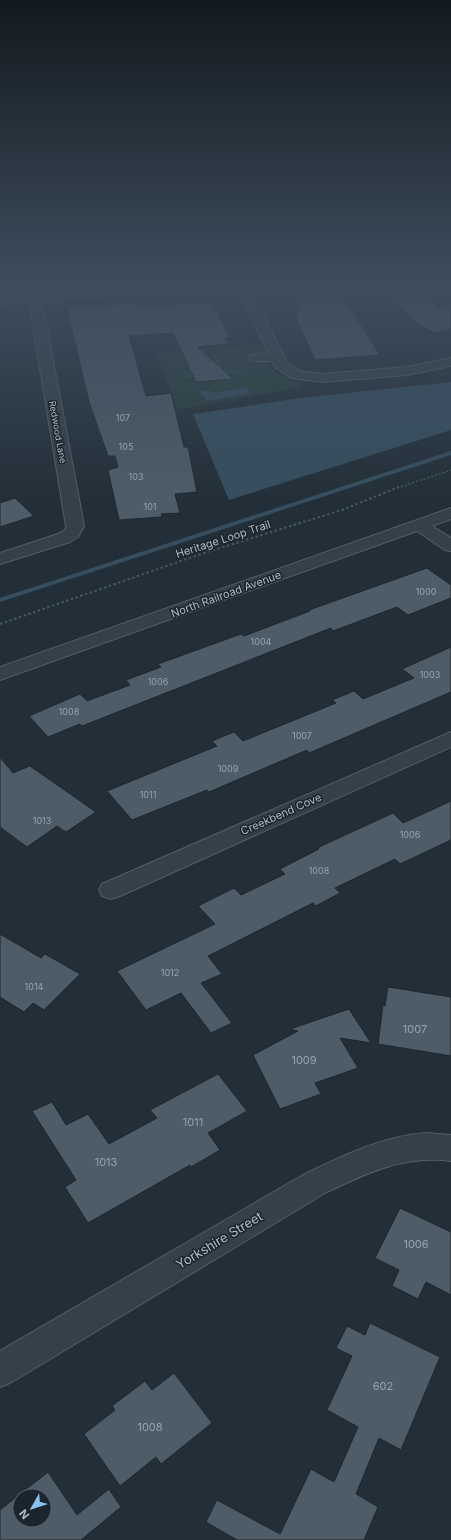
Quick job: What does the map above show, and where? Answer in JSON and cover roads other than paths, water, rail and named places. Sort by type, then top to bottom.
[{"type":"street","name":"Redwood Lane","points":[[0,559],[64,538],[72,533],[75,526],[45,358]]},
{"type":"street","points":[[278,358],[287,370],[296,375],[308,378],[329,378],[407,371],[451,362]]},
{"type":"street","name":"North Railroad Avenue","points":[[0,674],[451,513]]},
{"type":"street","points":[[419,525],[451,546]]},
{"type":"street","name":"Creekbend Cove","points":[[111,890],[451,739]]},
{"type":"street","name":"Yorkshire Street","points":[[0,1370],[314,1184],[361,1161],[390,1152],[424,1146],[451,1148]]},
{"type":"water","points":[[451,382],[451,430],[229,500],[193,414],[301,398]]},
{"type":"water","points":[[245,387],[251,393],[208,401],[201,395],[200,391],[208,390],[213,393]]},
{"type":"waterway","points":[[0,600],[451,453]]}]
